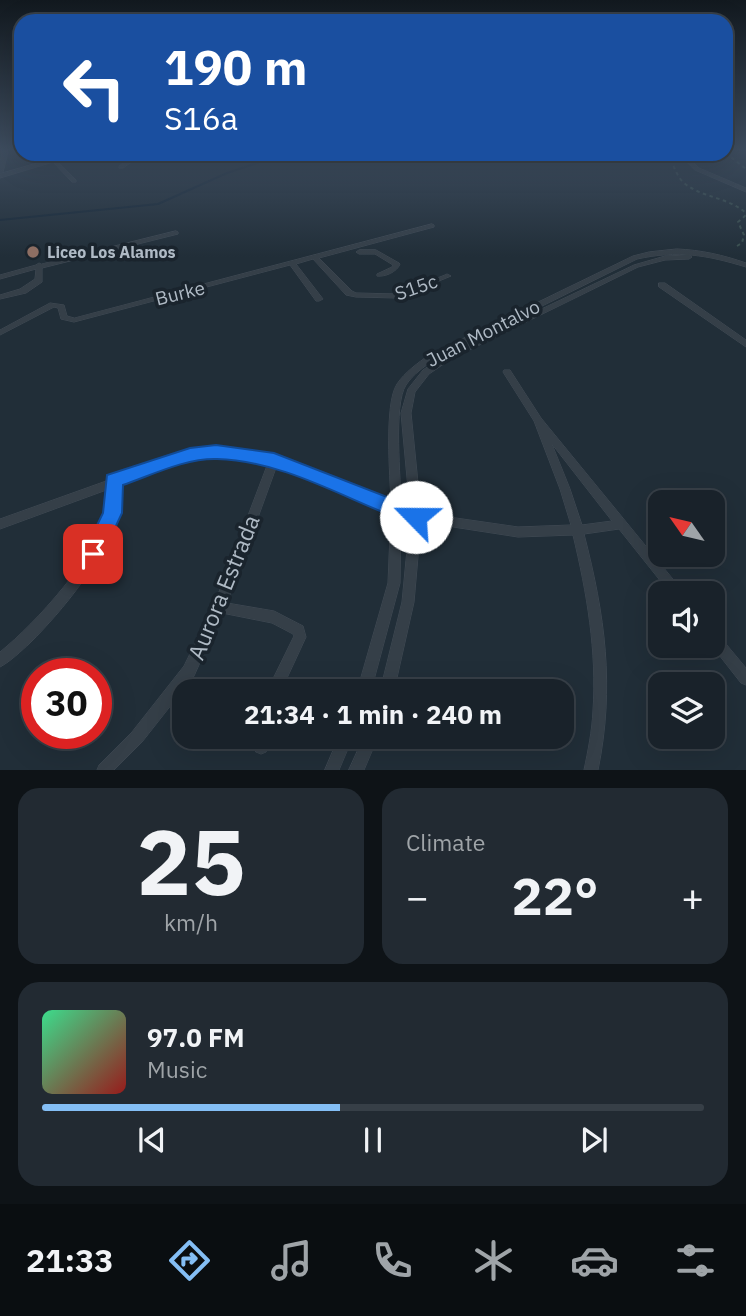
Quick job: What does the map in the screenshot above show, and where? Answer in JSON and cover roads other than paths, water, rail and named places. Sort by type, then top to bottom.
[{"type":"street","points":[[318,260],[432,226]]},
{"type":"street","points":[[0,277],[176,233]]},
{"type":"street","points":[[318,260],[371,250],[397,264],[395,268],[379,275]]},
{"type":"street","name":"Juan Montalvo","points":[[390,679],[408,602],[416,517],[406,413],[411,391],[426,372],[455,350],[635,257],[655,252],[696,252],[746,265]]},
{"type":"street","name":"Juan Montalvo","points":[[366,679],[394,583],[394,411],[400,386],[414,370],[636,266],[665,258],[687,257],[723,262],[746,270]]},
{"type":"street","name":"Burke","points":[[0,333],[53,305],[61,307],[64,317],[74,320],[318,260]]},
{"type":"street","name":"S15c","points":[[318,260],[349,293],[356,295],[398,296],[447,276]]},
{"type":"street","points":[[293,264],[319,299]]},
{"type":"street","points":[[0,297],[32,286],[39,280],[40,265]]},
{"type":"street","points":[[662,285],[746,344]]},
{"type":"street","points":[[507,372],[538,420],[667,581]]},
{"type":"street","points":[[538,420],[578,530],[602,659],[598,745],[591,770]]},
{"type":"street","points":[[0,524],[190,455],[216,452],[274,460],[416,517],[518,532],[578,530],[621,524]]},
{"type":"street","name":"Aurora Estrada","points":[[104,770],[137,737],[189,671],[219,607],[274,460]]},
{"type":"street","points":[[0,660],[56,605],[93,554],[112,513],[114,481]]},
{"type":"street","points":[[219,607],[274,617],[299,631],[300,637],[280,679]]},
{"type":"street","points":[[725,652],[746,678]]},
{"type":"street","points":[[332,770],[341,749]]},
{"type":"street","points":[[356,770],[366,749]]},
{"type":"waterway","points":[[0,220],[158,204],[200,185]]},
{"type":"place","name":"Liceo Los Alamos","points":[[33,252]]}]
